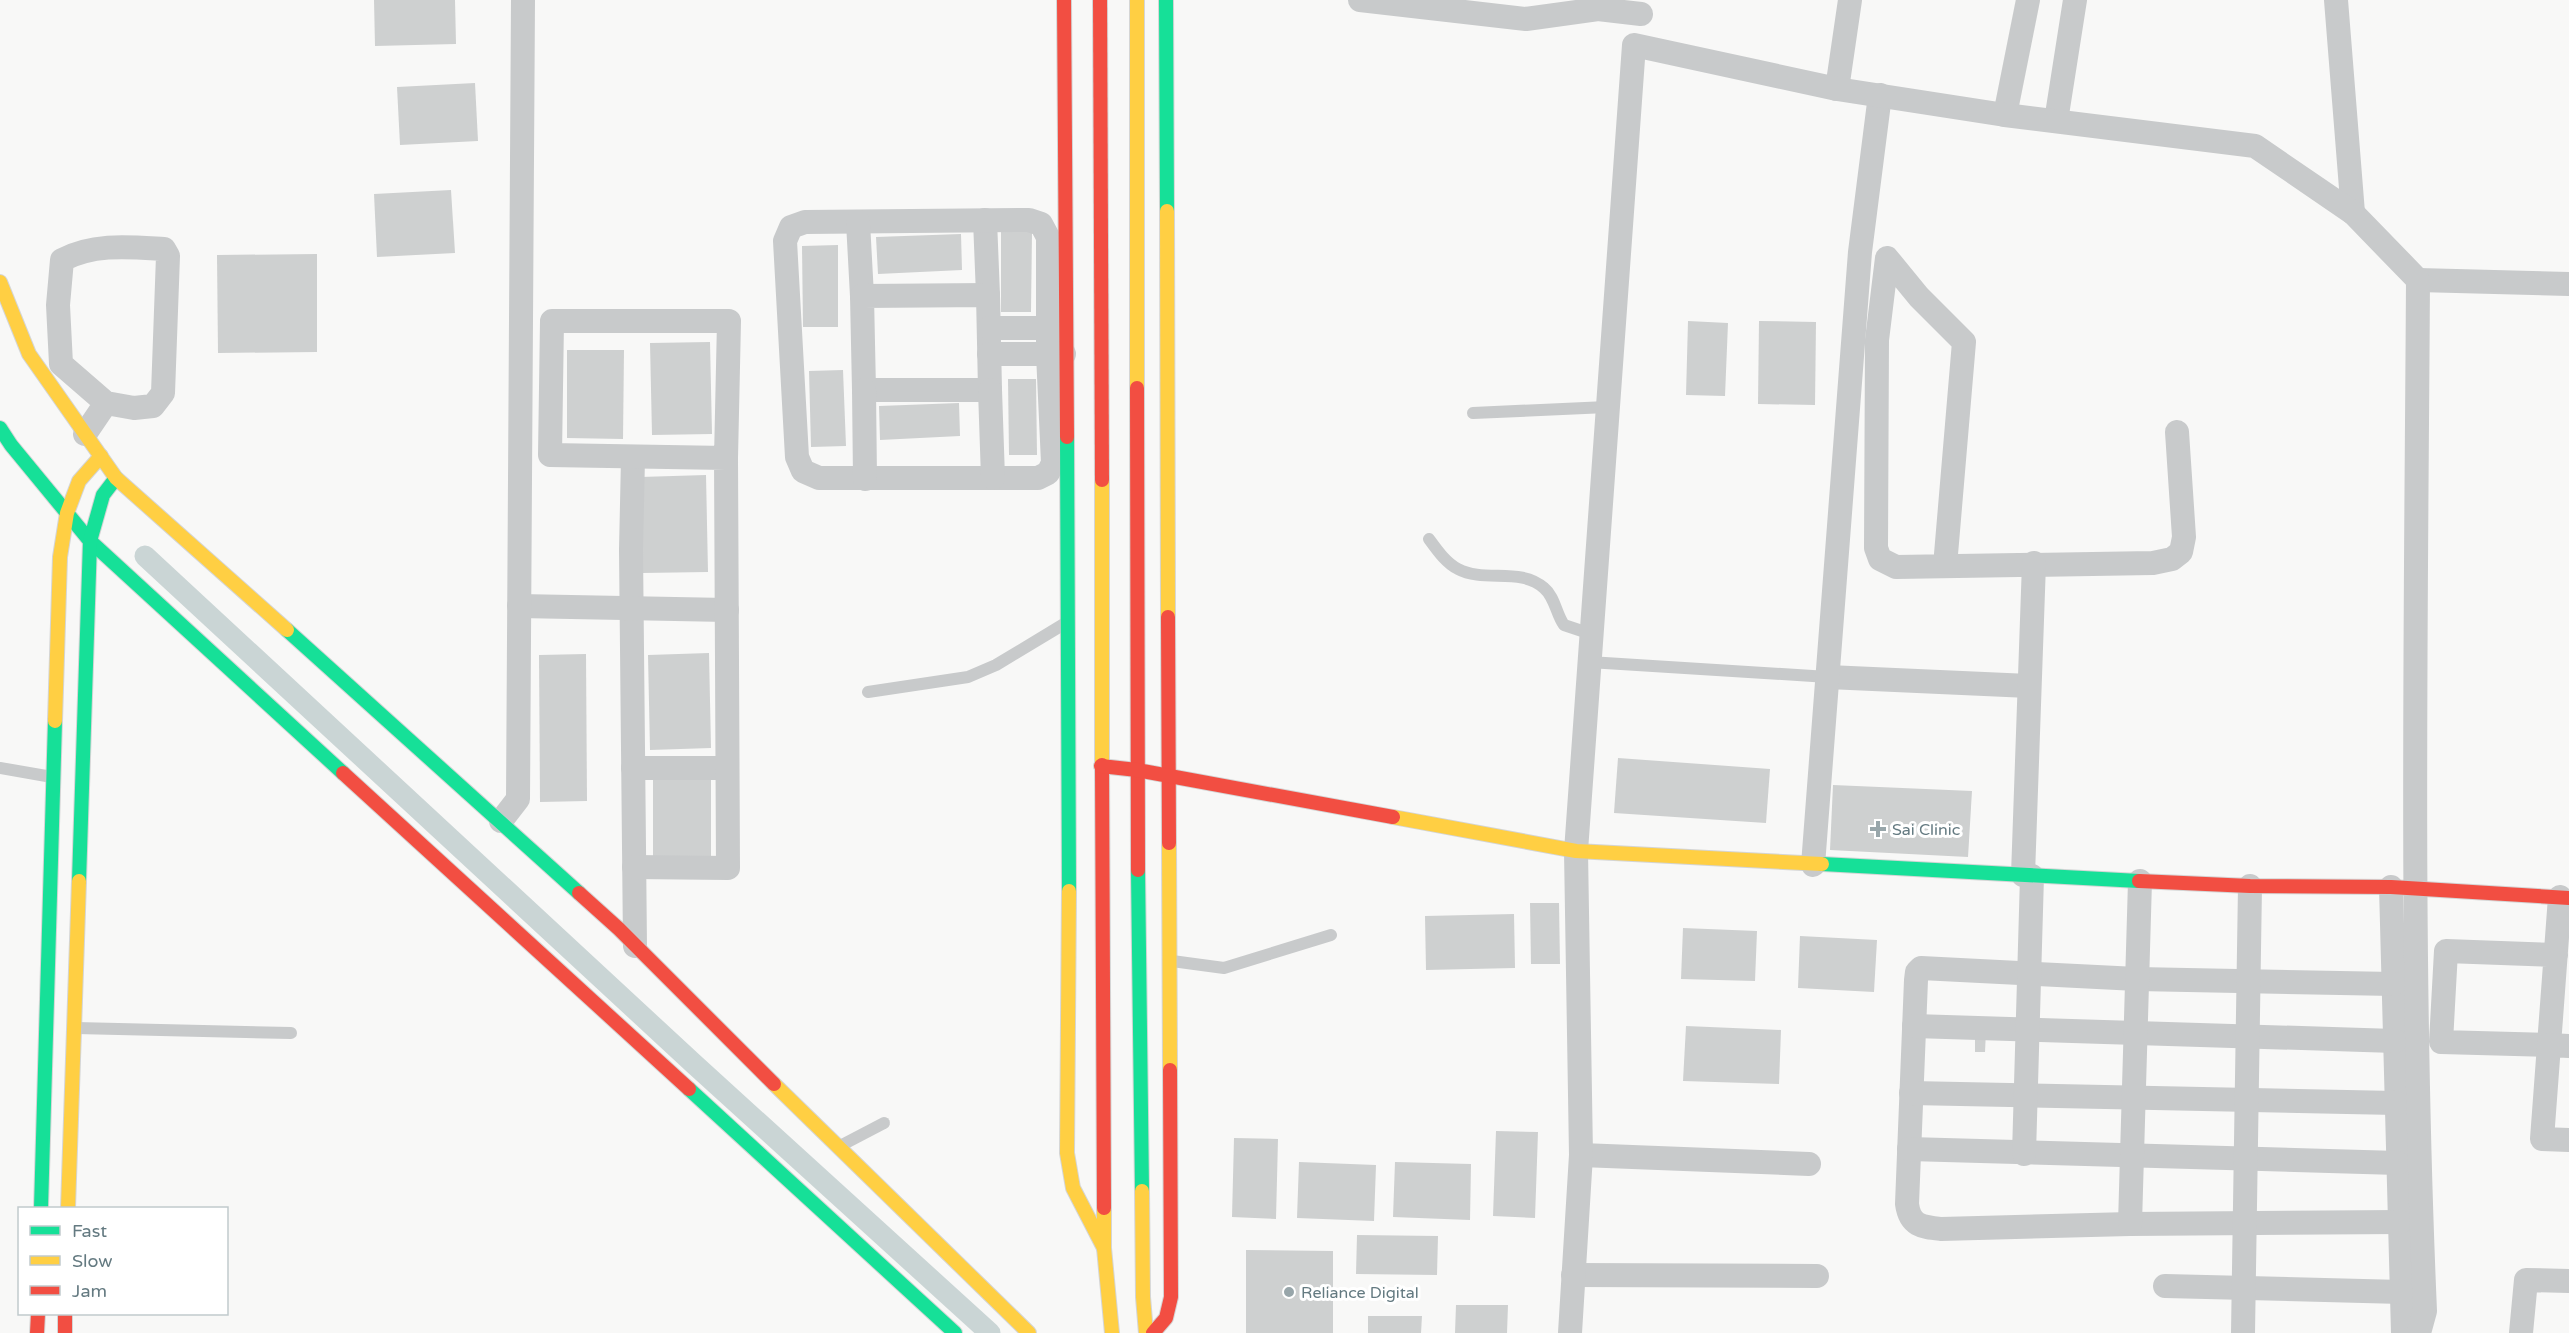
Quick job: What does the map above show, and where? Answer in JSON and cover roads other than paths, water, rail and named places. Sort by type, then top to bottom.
[{"type":"street","points":[[501,821],[518,799],[523,0]]},
{"type":"street","points":[[1057,329],[1048,237],[1041,225],[1029,220],[805,222],[791,227],[784,241],[797,457],[803,471],[819,478],[865,479],[1038,478],[1048,473],[1053,463],[1057,354],[1064,0]]},
{"type":"street","points":[[1100,0],[1104,1248],[1112,1333]]},
{"type":"street","points":[[1137,0],[1137,770],[1143,1297],[1146,1333]]},
{"type":"street","points":[[1153,1333],[1166,1318],[1171,1297],[1166,0]]},
{"type":"street","points":[[1360,0],[1526,19],[1598,9],[1644,7],[1634,45],[1576,851],[1581,1155],[1570,1333]]},
{"type":"street","points":[[1837,89],[1850,0]]},
{"type":"street","points":[[2005,115],[2028,0]]},
{"type":"street","points":[[2056,121],[2075,0]]},
{"type":"street","points":[[2336,0],[2353,213]]},
{"type":"street","points":[[1634,45],[1837,89],[2005,115],[2255,146],[2353,213],[2418,280],[2569,284]]},
{"type":"street","points":[[1814,865],[1860,252],[1880,95]]},
{"type":"street","points":[[985,220],[993,478]]},
{"type":"street","points":[[858,222],[862,296],[865,479]]},
{"type":"street","points":[[117,246],[164,249],[168,256],[163,393],[153,406],[134,408],[106,403],[61,364],[58,305],[62,260],[75,253],[117,246]]},
{"type":"street","points":[[1945,566],[1964,342],[1919,297],[1887,258],[1877,340],[1876,548],[1881,559],[1896,567],[1945,566],[2034,563],[2153,563],[2172,559],[2181,552],[2184,537],[2177,432]]},
{"type":"street","points":[[2418,280],[2403,888],[2407,1133],[2425,1311],[2419,1333]]},
{"type":"street","points":[[0,282],[29,354],[117,478],[501,821],[629,940],[1029,1333]]},
{"type":"street","points":[[862,296],[988,295]]},
{"type":"street","points":[[630,876],[728,868],[726,458],[729,321],[552,321],[550,455],[726,458]]},
{"type":"street","points":[[989,328],[1057,329]]},
{"type":"street","points":[[989,354],[1057,354]]},
{"type":"street","points":[[1057,354],[1067,622],[1067,1153],[1073,1188],[1104,1248]]},
{"type":"street","points":[[864,390],[990,390]]},
{"type":"street","points":[[85,434],[106,403]]},
{"type":"street","points":[[0,428],[11,445],[90,541],[955,1333]]},
{"type":"street","points":[[41,1207],[60,557],[67,513],[79,481],[101,456]]},
{"type":"street","points":[[630,876],[625,609],[633,458]]},
{"type":"street","points":[[68,1207],[90,541],[103,495],[117,478]]},
{"type":"street","points":[[1839,534],[1876,538]]},
{"type":"street","points":[[2024,1154],[2029,973],[2030,686],[2034,563]]},
{"type":"street","points":[[519,606],[726,610]]},
{"type":"street","points":[[625,609],[633,768],[629,940]]},
{"type":"street","points":[[1828,677],[2030,686]]},
{"type":"street","points":[[1101,766],[1137,770],[1576,851],[2140,881],[2250,886],[2403,888],[2565,897],[2556,955],[2559,1045],[2542,1139],[2569,1140]]},
{"type":"street","points":[[633,768],[727,768]]},
{"type":"street","points":[[2130,1224],[2140,881]]},
{"type":"street","points":[[2243,1333],[2250,886]]},
{"type":"street","points":[[2403,888],[2394,984],[2396,1102],[2407,1133],[2398,1163],[2403,1333]]},
{"type":"street","points":[[2556,955],[2446,951],[2441,1042],[2559,1045]]},
{"type":"street","points":[[2394,984],[2137,978],[1921,968],[1917,972],[1916,980],[1908,1149],[1908,1216],[1925,1227],[1941,1229],[2130,1224],[2400,1222]]},
{"type":"street","points":[[1914,1026],[2395,1041]]},
{"type":"street","points":[[1911,1093],[2396,1102]]},
{"type":"street","points":[[1908,1149],[2398,1163]]},
{"type":"street","points":[[1581,1155],[1809,1164]]},
{"type":"street","points":[[1574,1275],[1816,1276]]},
{"type":"street","points":[[2521,1333],[2526,1280],[2569,1281]]},
{"type":"street","points":[[2165,1286],[2402,1292]]},
{"type":"street","points":[[37,1333],[38,1315]]},
{"type":"street","points":[[65,1333],[66,1315]]},
{"type":"lane","points":[[1473,413],[1608,407]]},
{"type":"lane","points":[[1429,539],[1449,563],[1458,569],[1469,573],[1520,578],[1542,586],[1549,593],[1564,625],[1591,634]]},
{"type":"lane","points":[[868,692],[968,677],[996,665],[1067,622]]},
{"type":"lane","points":[[1589,662],[1828,677]]},
{"type":"lane","points":[[0,768],[54,778]]},
{"type":"lane","points":[[1170,960],[1224,968],[1331,935]]},
{"type":"lane","points":[[73,1028],[291,1033]]},
{"type":"lane","points":[[838,1147],[884,1123]]},
{"type":"waterway","points":[[145,556],[694,1064],[990,1333]]},
{"type":"place","name":"Sai Clinic","points":[[1878,829]]},
{"type":"place","name":"Reliance Digital","points":[[1289,1292]]}]
